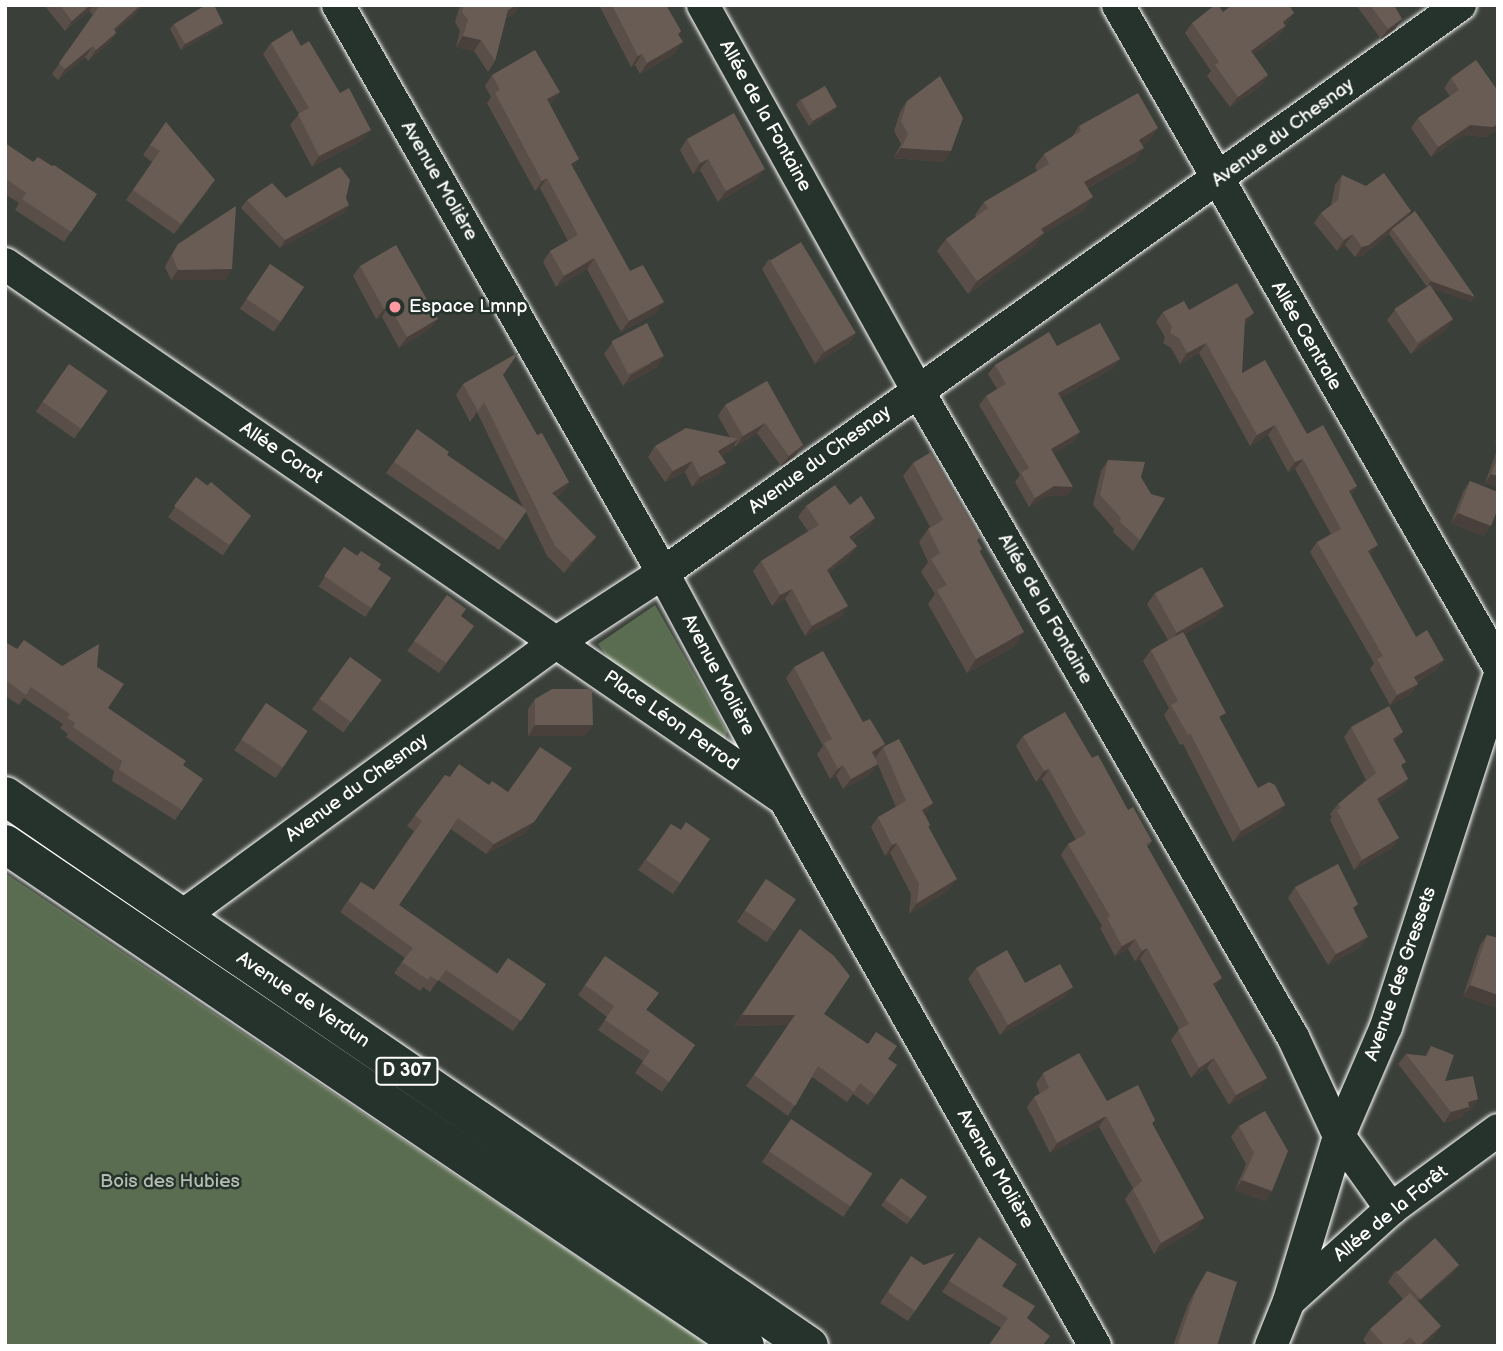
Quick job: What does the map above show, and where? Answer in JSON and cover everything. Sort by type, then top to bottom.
[{"type":"main road","name":"Avenue de Verdun","points":[[5,796],[809,1346]]},
{"type":"main road","name":"Avenue de Verdun","points":[[5,844],[745,1346]]},
{"type":"street","name":"Avenue Molière","points":[[338,5],[663,573],[785,800],[1095,1346]]},
{"type":"street","name":"Allée de la Fontaine","points":[[703,5],[918,389],[1293,1037],[1339,1136],[1391,1209]]},
{"type":"street","name":"Allée Centrale","points":[[1118,5],[1498,665]]},
{"type":"street","name":"Avenue du Chesnay","points":[[181,917],[557,642],[663,573],[918,389],[1217,181],[1460,5]]},
{"type":"street","name":"Allée Corot","points":[[5,264],[557,642]]},
{"type":"street","name":"Place Léon Perrod","points":[[557,642],[785,800]]},
{"type":"street","name":"Avenue des Gressets","points":[[1271,1346],[1289,1301],[1339,1136],[1386,1027],[1498,680]]},
{"type":"street","name":"Allée de la Forêt","points":[[1289,1301],[1391,1209],[1498,1130]]},
{"type":"green space","points":[[655,605],[727,731],[724,746],[611,662],[598,644]]},
{"type":"green space","name":"Bois des Hubies","points":[[5,873],[710,1346],[5,1346]]},
{"type":"building","points":[[60,5],[90,5],[72,21]]},
{"type":"building","points":[[100,5],[141,5],[114,29],[116,33],[96,50],[93,46],[65,69],[59,63]]},
{"type":"building","points":[[206,5],[214,5],[223,23],[185,44],[174,24]]},
{"type":"building","points":[[464,5],[517,5],[508,10],[495,61],[481,40],[463,36],[468,20],[462,12]]},
{"type":"building","points":[[612,5],[666,5],[681,31],[678,34],[683,42],[647,63],[642,54],[638,56]]},
{"type":"building","points":[[1215,5],[1223,12],[1232,5],[1289,5],[1294,13],[1283,22],[1285,26],[1251,51],[1268,75],[1238,97],[1215,65],[1219,62],[1192,23]]},
{"type":"building","points":[[1370,5],[1394,5],[1402,19],[1388,29]]},
{"type":"building","points":[[292,30],[301,46],[309,41],[340,93],[349,88],[371,130],[319,156],[298,114],[309,108],[271,43]]},
{"type":"building","points":[[535,50],[560,92],[547,99],[579,159],[571,164],[630,271],[643,265],[664,302],[629,321],[594,258],[564,276],[550,251],[578,235],[547,178],[542,181],[495,93],[500,90],[492,75]]},
{"type":"building","points":[[1476,60],[1498,91],[1498,124],[1493,127],[1470,125],[1438,147],[1418,118],[1459,90],[1451,78]]},
{"type":"building","points":[[940,76],[963,118],[951,151],[901,148],[908,134],[901,121],[907,101]]},
{"type":"building","points":[[825,86],[837,107],[813,121],[801,100]]},
{"type":"building","points":[[1138,93],[1158,128],[1139,140],[1144,148],[1084,182],[1093,197],[1041,229],[1044,233],[977,281],[946,239],[988,208],[984,202],[1049,164],[1044,154],[1081,131],[1079,126]]},
{"type":"building","points":[[734,113],[765,169],[726,191],[708,159],[700,163],[687,139]]},
{"type":"building","points":[[166,122],[215,180],[181,224],[133,190],[160,151],[150,145]]},
{"type":"building","points":[[5,143],[33,162],[38,157],[54,165],[97,194],[71,232],[22,199],[26,193],[5,178]]},
{"type":"building","points":[[340,167],[350,180],[346,198],[349,205],[285,240],[247,200],[272,183],[286,198]]},
{"type":"building","points":[[1384,173],[1411,211],[1369,245],[1362,247],[1353,234],[1344,240],[1321,213],[1338,200],[1342,175],[1366,186]]},
{"type":"building","points":[[236,206],[232,269],[178,270],[172,256],[178,244]]},
{"type":"building","points":[[1415,211],[1475,297],[1431,281],[1392,229]]},
{"type":"building","points":[[801,242],[856,333],[825,351],[770,261]]},
{"type":"building","points":[[396,245],[438,319],[407,337],[389,306],[384,309],[360,266]]},
{"type":"building","points":[[270,264],[304,287],[281,322],[247,299]]},
{"type":"building","points":[[1237,283],[1254,313],[1245,319],[1242,373],[1265,360],[1307,434],[1323,425],[1357,486],[1349,491],[1378,545],[1368,551],[1416,637],[1427,630],[1444,660],[1414,677],[1418,684],[1397,695],[1377,659],[1383,656],[1317,542],[1341,529],[1303,459],[1295,462],[1275,425],[1257,435],[1206,343],[1187,353],[1179,338],[1170,333],[1172,327],[1163,312],[1184,301],[1189,310]]},
{"type":"building","points":[[1430,285],[1453,319],[1417,343],[1394,309]]},
{"type":"building","points":[[647,323],[664,356],[628,374],[611,341]]},
{"type":"building","points":[[1100,323],[1120,359],[1058,393],[1080,432],[1051,449],[1073,487],[1054,486],[1035,498],[1021,473],[1029,468],[986,396],[1006,384],[995,365],[1049,332],[1057,346]]},
{"type":"building","points":[[519,352],[503,375],[537,435],[542,433],[569,482],[552,493],[596,537],[572,562],[555,546],[484,402],[478,411],[463,384]]},
{"type":"building","points":[[69,364],[108,391],[81,429],[43,402]]},
{"type":"building","points":[[767,381],[803,445],[789,456],[765,423],[743,436],[725,405]]},
{"type":"building","points":[[686,428],[738,439],[718,451],[726,463],[700,477],[692,461],[673,471],[655,446]]},
{"type":"building","points":[[417,429],[449,452],[447,455],[527,510],[506,540],[394,462]]},
{"type":"building","points":[[931,452],[980,537],[977,540],[982,549],[979,550],[1024,632],[976,659],[937,590],[947,585],[931,559],[940,553],[928,529],[943,520],[913,463]]},
{"type":"building","points":[[1498,456],[1498,476],[1491,474]]},
{"type":"building","points":[[1108,460],[1145,462],[1141,477],[1151,494],[1165,498],[1140,540],[1120,522],[1121,518],[1100,495]]},
{"type":"building","points":[[196,477],[207,486],[211,482],[251,516],[229,545],[174,506]]},
{"type":"building","points":[[1470,481],[1498,492],[1498,508],[1491,526],[1458,513]]},
{"type":"building","points":[[835,485],[850,505],[861,496],[875,518],[849,537],[857,546],[827,570],[848,606],[812,626],[792,589],[780,595],[761,561],[819,525],[806,506]]},
{"type":"building","points":[[344,547],[357,556],[361,551],[381,564],[378,569],[391,578],[371,608],[324,576]]},
{"type":"building","points":[[1202,567],[1224,606],[1177,633],[1155,593]]},
{"type":"building","points":[[447,595],[466,609],[461,616],[474,626],[446,663],[414,641]]},
{"type":"building","points":[[1183,632],[1226,713],[1219,717],[1258,788],[1269,782],[1275,785],[1285,805],[1241,831],[1190,733],[1188,735],[1171,705],[1178,701],[1151,650]]},
{"type":"building","points":[[24,640],[62,666],[99,644],[97,667],[124,684],[108,708],[186,761],[183,765],[203,779],[182,810],[119,770],[122,761],[73,727],[75,723],[67,718],[70,714],[31,687],[26,695],[5,680],[5,642],[17,649]]},
{"type":"building","points":[[823,651],[863,722],[870,719],[885,744],[872,752],[878,764],[851,779],[843,765],[838,769],[824,743],[832,739],[794,667]]},
{"type":"building","points":[[350,657],[382,680],[351,722],[319,699]]},
{"type":"building","points":[[552,689],[592,689],[593,725],[535,725],[535,699]]},
{"type":"building","points":[[266,703],[307,731],[283,767],[241,739]]},
{"type":"building","points":[[1389,706],[1403,732],[1393,739],[1406,762],[1401,765],[1408,779],[1377,799],[1399,838],[1362,860],[1337,810],[1341,808],[1338,804],[1376,773],[1351,727]]},
{"type":"building","points":[[1065,712],[1092,758],[1098,755],[1128,810],[1133,807],[1152,841],[1146,844],[1222,978],[1213,984],[1267,1078],[1236,1095],[1214,1058],[1199,1068],[1178,1030],[1189,1024],[1147,948],[1142,951],[1135,939],[1122,946],[1107,918],[1110,916],[1068,844],[1086,834],[1049,769],[1044,771],[1023,736]]},
{"type":"building","points":[[899,739],[933,803],[922,810],[957,879],[917,903],[919,884],[897,843],[892,845],[878,817],[906,801],[883,747]]},
{"type":"building","points":[[540,747],[572,768],[534,822],[494,844],[458,818],[399,905],[497,974],[508,958],[546,984],[521,1021],[446,970],[438,981],[430,976],[428,980],[402,962],[413,948],[348,901],[361,882],[374,890],[422,821],[415,815],[445,775],[450,777],[459,764],[489,785],[492,781],[508,792]]},
{"type":"building","points":[[686,822],[710,839],[680,883],[646,860],[671,824],[681,830]]},
{"type":"building","points":[[1338,864],[1358,904],[1353,908],[1368,937],[1336,954],[1295,887]]},
{"type":"building","points":[[766,879],[796,899],[775,931],[745,911]]},
{"type":"building","points":[[800,929],[834,956],[850,976],[824,1014],[868,1044],[876,1032],[897,1046],[888,1059],[897,1065],[875,1095],[860,1083],[854,1092],[818,1066],[795,1106],[754,1075],[795,1015],[742,1015]]},
{"type":"building","points":[[1487,935],[1498,938],[1498,995],[1470,985]]},
{"type":"building","points":[[1007,950],[1025,983],[1060,964],[1073,987],[1008,1025],[976,968]]},
{"type":"building","points":[[605,956],[659,993],[646,1010],[695,1045],[669,1082],[642,1063],[650,1051],[605,1020],[614,1006],[585,985]]},
{"type":"building","points":[[1431,1046],[1454,1055],[1445,1081],[1473,1076],[1478,1099],[1468,1102],[1469,1107],[1451,1112],[1406,1054],[1427,1056]]},
{"type":"building","points":[[1079,1053],[1107,1101],[1138,1085],[1155,1120],[1152,1123],[1204,1218],[1161,1243],[1133,1189],[1142,1181],[1106,1116],[1057,1143],[1034,1097],[1049,1088],[1043,1073]]},
{"type":"building","points":[[1265,1111],[1288,1151],[1272,1191],[1242,1180],[1254,1153],[1239,1126]]},
{"type":"building","points":[[791,1119],[872,1174],[850,1206],[769,1151]]},
{"type":"building","points":[[901,1178],[927,1197],[911,1219],[885,1200]]},
{"type":"building","points":[[979,1237],[1017,1264],[1002,1286],[1035,1306],[1027,1318],[1050,1336],[1042,1346],[988,1346],[1008,1318],[949,1281]]},
{"type":"building","points":[[1435,1238],[1459,1265],[1420,1300],[1396,1273]]},
{"type":"building","points":[[955,1253],[915,1311],[888,1292],[911,1256],[924,1265]]},
{"type":"building","points":[[1207,1271],[1237,1282],[1217,1346],[1186,1346],[1178,1343],[1195,1293]]},
{"type":"building","points":[[1410,1293],[1441,1326],[1419,1346],[1410,1337],[1400,1346],[1385,1346],[1370,1329]]},
{"type":"place","name":"Espace Lmnp","points":[[395,307]]}]
